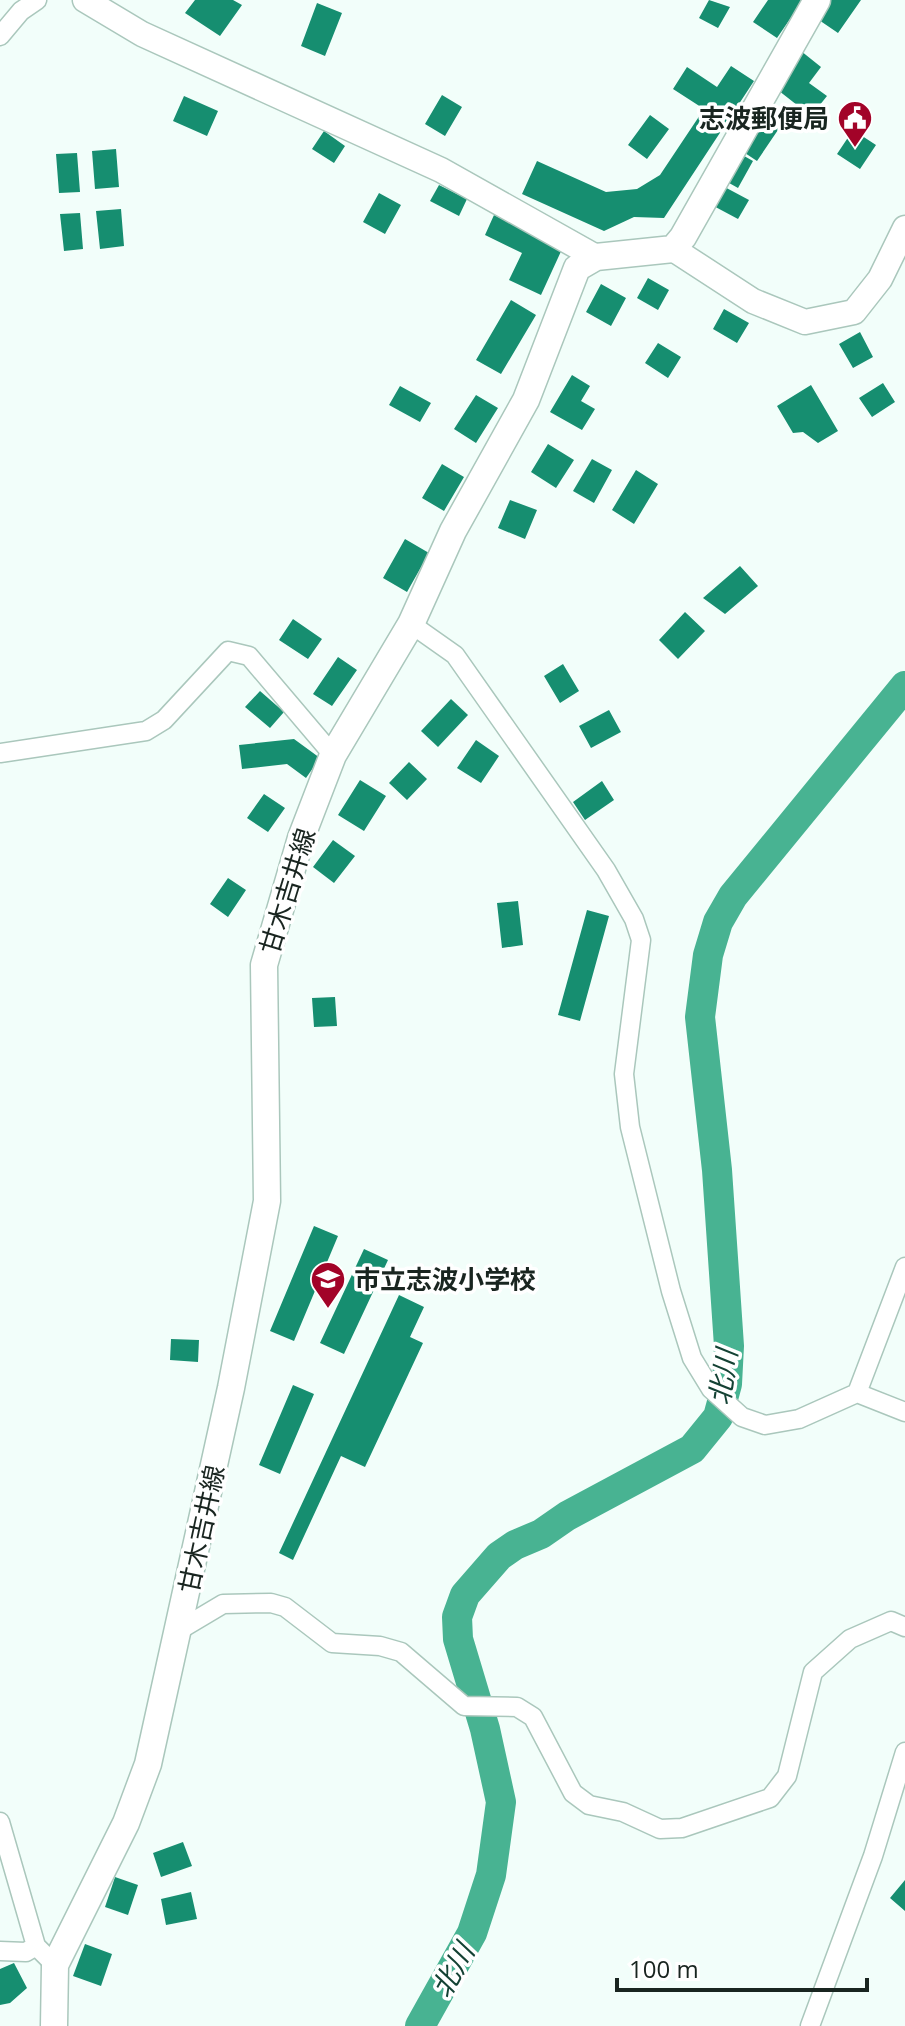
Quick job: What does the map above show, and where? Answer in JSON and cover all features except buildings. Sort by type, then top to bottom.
[{"type":"main road","points":[[596,257],[673,249],[683,237],[817,0]]},
{"type":"main road","name":"甘木吉井線","points":[[54,2026],[55,1965],[126,1823],[148,1764],[181,1629],[267,1201],[264,965],[301,838],[333,755],[411,624],[453,531],[526,400],[577,268],[596,257]]},
{"type":"street","points":[[0,36],[21,11],[37,0]]},
{"type":"street","points":[[85,0],[142,34],[441,170],[596,257]]},
{"type":"street","points":[[673,249],[753,301],[805,322],[854,312],[880,279],[905,228]]},
{"type":"street","points":[[411,624],[455,655],[606,870],[634,919],[641,940],[624,1074],[630,1127],[671,1291],[692,1358],[711,1389],[742,1417],[765,1425],[799,1419],[857,1393],[905,1267]]},
{"type":"street","points":[[0,753],[146,731],[164,720],[228,651],[249,656],[333,755]]},
{"type":"street","points":[[857,1393],[905,1412]]},
{"type":"street","points":[[181,1629],[223,1604],[271,1603],[285,1607],[332,1643],[380,1646],[401,1652],[464,1706],[517,1707],[533,1717],[573,1793],[589,1805],[623,1812],[660,1829],[682,1828],[716,1819],[770,1798],[787,1776],[813,1672],[850,1639],[891,1621],[905,1627]]},
{"type":"street","points":[[810,2026],[873,1856],[905,1752]]},
{"type":"street","points":[[0,1822],[36,1946],[55,1965]]},
{"type":"street","points":[[0,1951],[26,1952],[36,1946]]},
{"type":"waterway","name":"北川","points":[[420,2026],[472,1933],[491,1875],[501,1802],[485,1729],[458,1639],[457,1617],[465,1595],[499,1556],[692,1449],[718,1417],[727,1384],[729,1346],[717,1170],[700,1017],[708,955],[718,922],[733,896],[905,686]]},
{"type":"place","name":"志波郵便局","points":[[855,149]]},
{"type":"place","name":"市立志波小学校","points":[[328,1310]]}]
